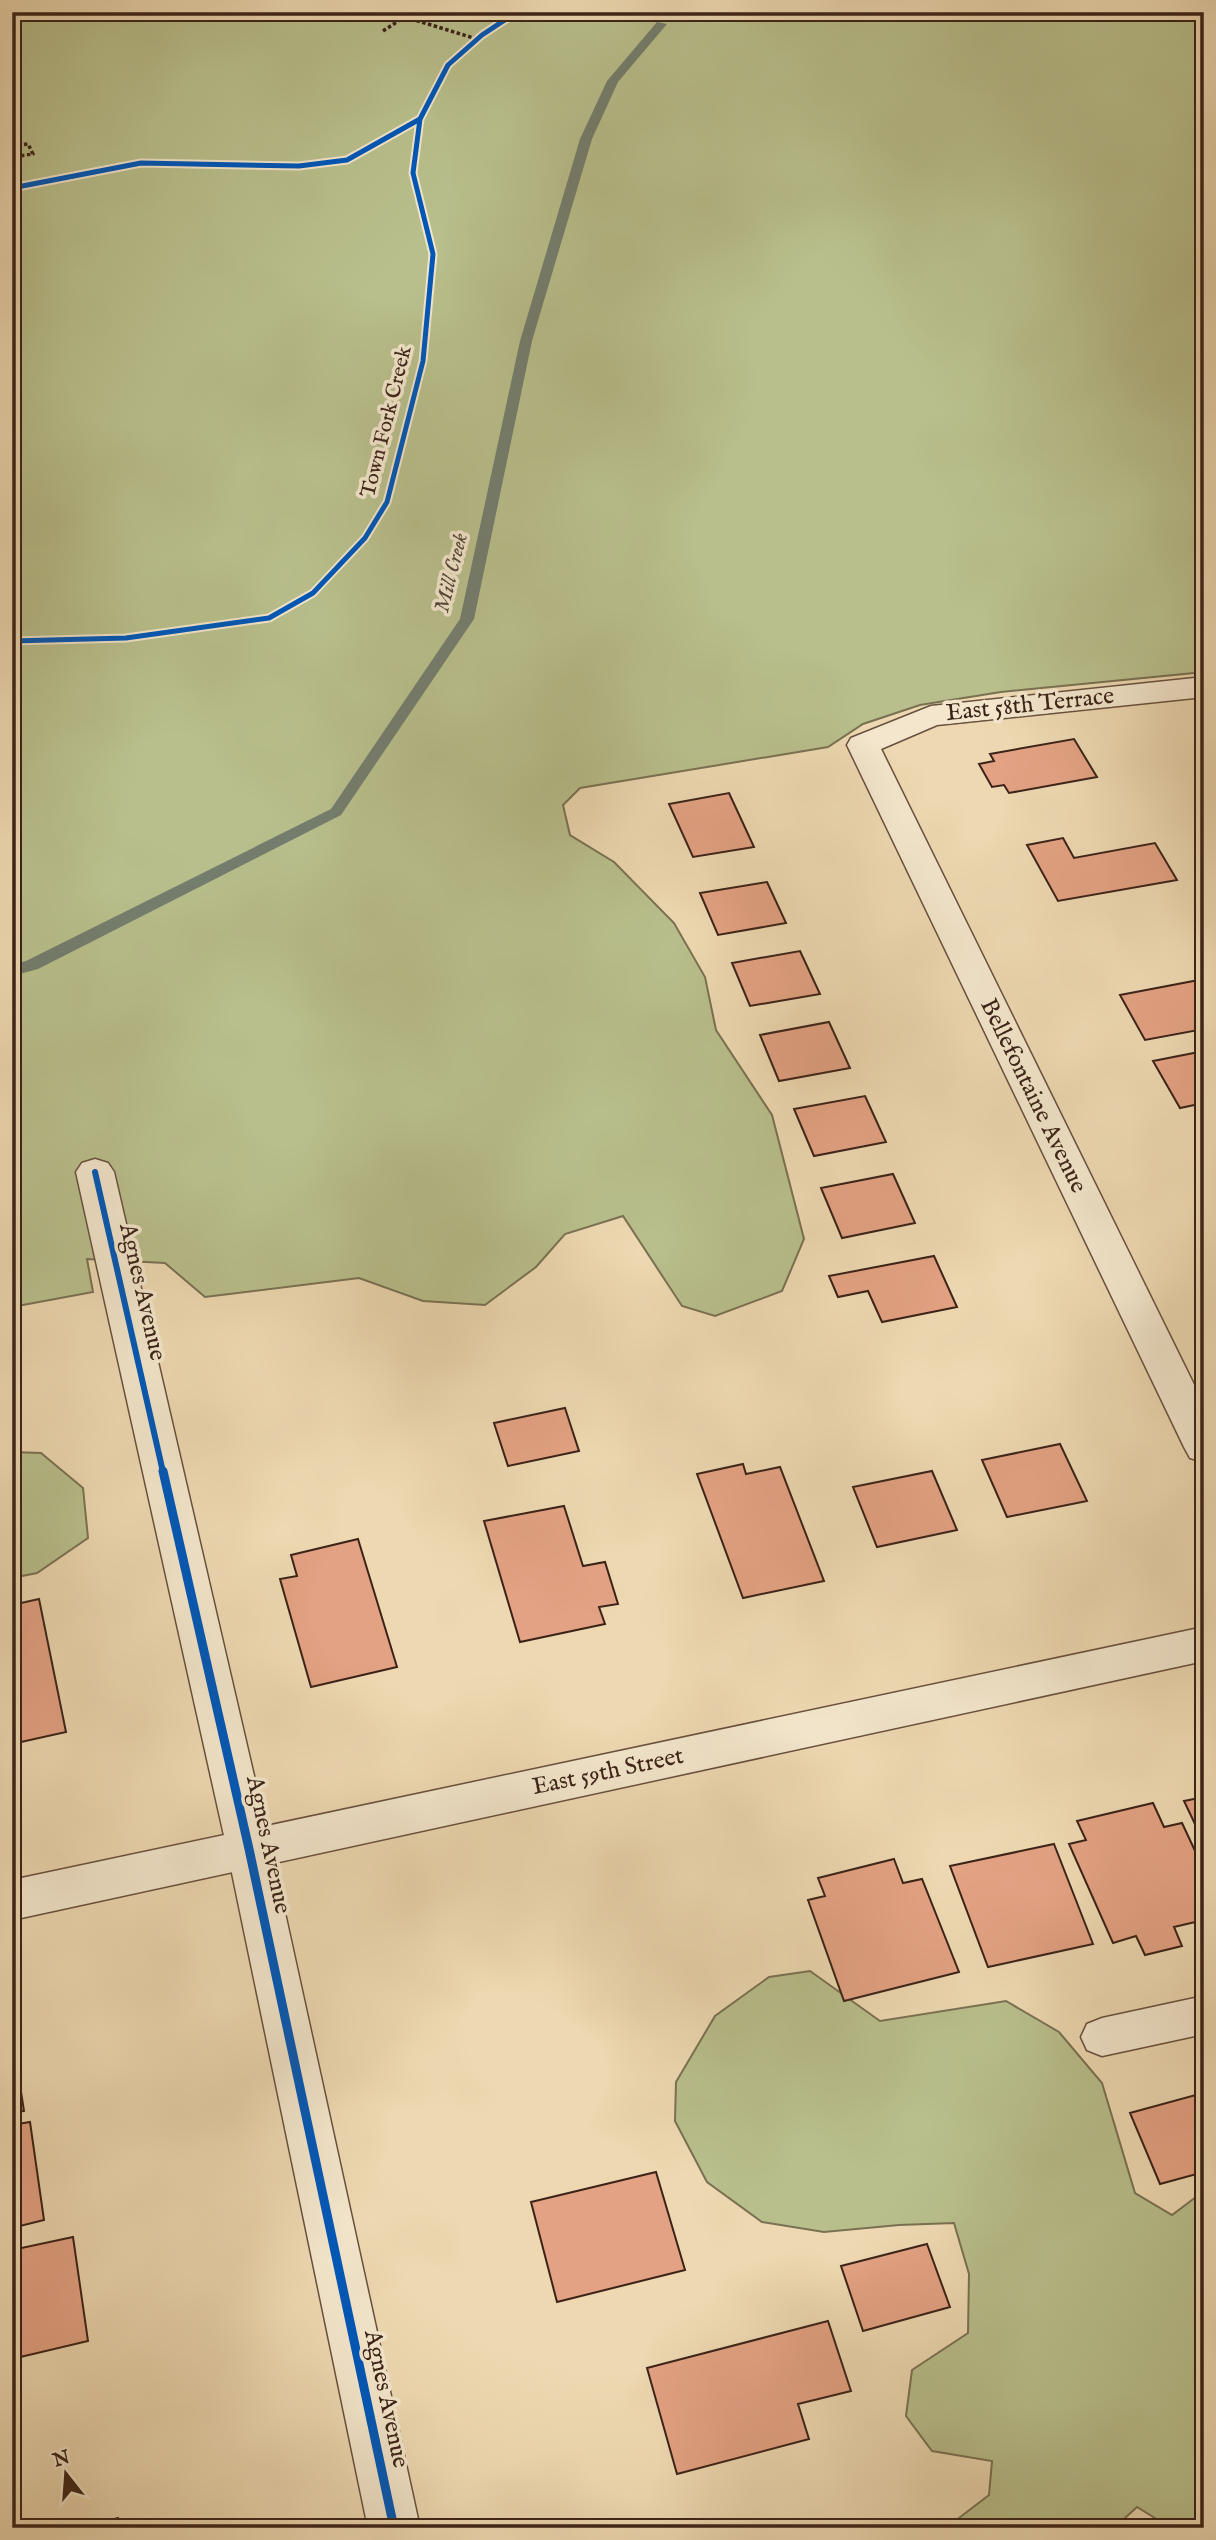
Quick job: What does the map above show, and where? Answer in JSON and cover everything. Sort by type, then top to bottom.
[{"type":"street","name":"East 58th Terrace","points":[[863,745],[931,716],[1204,687]]},
{"type":"street","name":"Bellefontaine Avenue","points":[[863,745],[1204,1447]]},
{"type":"street","name":"Agnes Avenue","points":[[95,1172],[249,1849],[394,2528]]},
{"type":"street","name":"East 59th Street","points":[[12,1900],[1204,1644]]},
{"type":"lane","points":[[1102,2037],[1204,2015]]},
{"type":"path","points":[[383,31],[412,12]]},
{"type":"path","points":[[405,18],[480,37]]},
{"type":"path","points":[[467,48],[480,37]]},
{"type":"path","points":[[12,146],[28,144],[33,154],[12,158]]},
{"type":"green space","points":[[12,12],[1204,12],[1204,672],[1001,692],[920,705],[863,724],[828,747],[580,788],[563,805],[570,835],[614,862],[674,923],[705,977],[716,1030],[772,1115],[804,1239],[782,1291],[715,1316],[682,1306],[623,1216],[565,1234],[536,1267],[485,1305],[423,1301],[359,1278],[205,1297],[165,1263],[87,1259],[93,1292],[12,1307]]},
{"type":"green space","points":[[12,1452],[41,1453],[83,1488],[88,1538],[37,1573],[12,1578]]},
{"type":"green space","points":[[810,1971],[880,2021],[1006,2001],[1059,2032],[1102,2083],[1135,2193],[1172,2215],[1204,2191],[1204,2526],[1171,2528],[1137,2507],[1114,2528],[946,2528],[989,2495],[992,2461],[932,2451],[906,2416],[912,2370],[968,2333],[969,2274],[954,2223],[824,2232],[762,2222],[707,2182],[675,2121],[676,2082],[715,2016],[769,1977]]},
{"type":"building","points":[[1074,739],[1097,777],[1009,793],[1004,785],[992,787],[979,764],[994,761],[990,754]]},
{"type":"building","points":[[729,793],[754,847],[693,857],[669,804]]},
{"type":"building","points":[[1063,838],[1074,858],[1155,843],[1177,880],[1058,901],[1027,845]]},
{"type":"building","points":[[767,882],[786,923],[718,935],[700,893]]},
{"type":"building","points":[[800,951],[820,994],[750,1006],[732,963]]},
{"type":"building","points":[[1204,979],[1204,1029],[1145,1040],[1120,995]]},
{"type":"building","points":[[829,1022],[850,1068],[779,1081],[760,1035]]},
{"type":"building","points":[[1204,1051],[1204,1103],[1180,1108],[1153,1061]]},
{"type":"building","points":[[865,1096],[886,1142],[814,1156],[794,1109]]},
{"type":"building","points":[[893,1174],[915,1223],[842,1238],[821,1188]]},
{"type":"building","points":[[934,1256],[957,1307],[882,1322],[868,1291],[838,1297],[829,1276]]},
{"type":"building","points":[[565,1408],[579,1451],[508,1466],[494,1423]]},
{"type":"building","points":[[1060,1444],[1087,1501],[1007,1517],[982,1460]]},
{"type":"building","points":[[743,1464],[746,1474],[780,1467],[824,1581],[743,1598],[697,1474]]},
{"type":"building","points":[[932,1471],[957,1530],[877,1547],[853,1487]]},
{"type":"building","points":[[564,1506],[583,1566],[605,1562],[618,1604],[599,1607],[605,1624],[520,1642],[484,1521]]},
{"type":"building","points":[[358,1539],[397,1667],[311,1687],[280,1579],[297,1576],[291,1555]]},
{"type":"building","points":[[39,1599],[66,1732],[12,1744],[12,1605]]},
{"type":"building","points":[[1204,1797],[1204,1843],[1184,1801]]},
{"type":"building","points":[[1153,1803],[1164,1827],[1182,1823],[1204,1870],[1204,1920],[1174,1927],[1182,1946],[1145,1955],[1136,1936],[1113,1943],[1069,1844],[1086,1840],[1077,1821]]},
{"type":"building","points":[[1054,1844],[1093,1944],[988,1967],[950,1866]]},
{"type":"building","points":[[894,1859],[903,1883],[922,1879],[959,1972],[844,2001],[808,1900],[825,1896],[818,1878]]},
{"type":"building","points":[[12,2034],[24,2111],[12,2113]]},
{"type":"building","points":[[1203,2093],[1204,2172],[1160,2184],[1130,2113]]},
{"type":"building","points":[[30,2122],[44,2220],[12,2228],[12,2125]]},
{"type":"building","points":[[656,2172],[685,2270],[557,2302],[531,2202]]},
{"type":"building","points":[[73,2237],[88,2341],[12,2359],[12,2250]]},
{"type":"building","points":[[927,2244],[950,2307],[863,2331],[841,2266]]},
{"type":"building","points":[[828,2321],[851,2391],[798,2404],[809,2439],[677,2474],[647,2368]]},
{"type":"building","points":[[118,2518],[120,2528],[80,2528]]},
{"type":"waterway","name":"Mill Creek","points":[[12,971],[32,965],[336,812],[467,619],[526,341],[586,139],[613,81],[661,24]]},
{"type":"cycle path","name":"Town Fork Creek","points":[[12,641],[126,638],[269,618],[313,593],[365,538],[387,502],[423,361],[433,254],[413,173],[420,119],[448,65],[482,35],[517,12]]},
{"type":"cycle path","points":[[12,188],[141,163],[299,166],[347,160],[420,119]]},
{"type":"cycle path","points":[[95,1172],[249,1849],[394,2528]]}]
